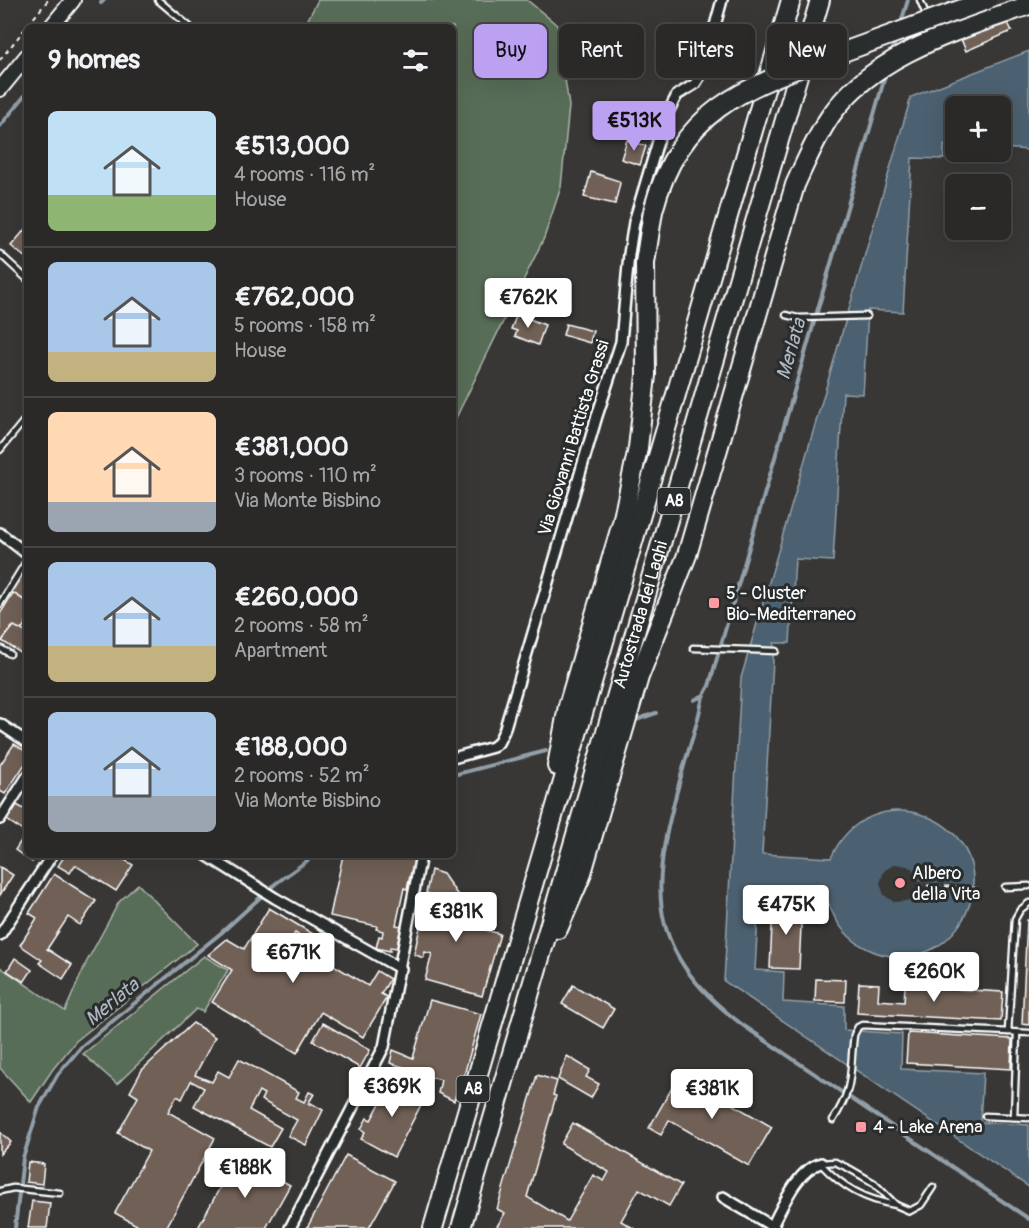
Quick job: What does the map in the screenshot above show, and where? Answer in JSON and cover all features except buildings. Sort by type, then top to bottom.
[{"type":"highway","name":"Autostrada dei Laghi","points":[[433,1228],[791,0]]},
{"type":"highway","name":"Autostrada dei Laghi","points":[[461,1228],[820,0]]},
{"type":"highway","points":[[538,865],[568,706],[622,523],[638,448],[646,375],[645,263],[653,211],[662,181],[682,144],[710,114],[736,95],[777,75],[987,0]]},
{"type":"highway","points":[[527,1002],[581,876],[639,677],[687,555],[795,185],[821,130],[843,101],[865,81],[892,62],[947,35],[1029,4]]},
{"type":"main road","points":[[53,24],[73,0]]},
{"type":"main road","points":[[0,88],[24,60]]},
{"type":"street","name":"Via Giovanni Battista Grassi","points":[[456,757],[493,747],[498,743],[504,731],[621,342],[629,254],[637,211],[665,118],[673,100],[682,91],[695,84],[702,74],[722,0]]},
{"type":"street","points":[[0,533],[24,552]]},
{"type":"street","points":[[0,724],[24,740]]},
{"type":"street","points":[[0,819],[24,782]]},
{"type":"street","points":[[0,935],[50,858]]},
{"type":"street","points":[[211,858],[274,898],[400,969]]},
{"type":"street","points":[[290,1228],[384,1047],[420,858]]},
{"type":"street","points":[[723,1197],[773,1227],[803,1173],[820,1163]]},
{"type":"lane","points":[[158,0],[186,24]]},
{"type":"lane","points":[[920,0],[937,32]]},
{"type":"lane","points":[[0,254],[24,276]]},
{"type":"lane","points":[[786,315],[798,318],[867,316]]},
{"type":"lane","points":[[0,450],[24,421]]},
{"type":"lane","points":[[0,604],[24,565]]},
{"type":"lane","points":[[0,648],[10,654]]},
{"type":"lane","points":[[693,648],[776,651]]},
{"type":"lane","points":[[1005,887],[1029,886]]},
{"type":"lane","points":[[1008,1032],[1015,919],[1020,910],[1029,903]]},
{"type":"lane","points":[[833,1120],[849,1088],[854,1035],[862,1025],[1029,1033]]},
{"type":"lane","points":[[1014,1117],[1017,1033]]},
{"type":"lane","points":[[985,1116],[1029,1118]]},
{"type":"lane","points":[[820,1163],[835,1161],[874,1183],[896,1205]]},
{"type":"lane","points":[[820,1163],[836,1180],[863,1197],[896,1205],[906,1210],[914,1210],[921,1205],[933,1187]]},
{"type":"lane","points":[[0,1191],[13,1188],[60,1193]]},
{"type":"path","points":[[29,24],[48,0]]},
{"type":"path","points":[[0,60],[24,30]]},
{"type":"path","points":[[918,885],[978,888]]},
{"type":"green space","points":[[318,0],[527,0],[557,25],[559,78],[565,78],[569,106],[561,187],[544,238],[456,418],[456,24],[306,24]]},
{"type":"green space","points":[[138,884],[197,944],[76,1041],[53,1069],[31,1102],[0,1068],[0,967],[65,1011],[86,963],[119,902]]},
{"type":"green space","points":[[204,956],[228,970],[203,1012],[196,1009],[117,1084],[83,1054]]},
{"type":"water","points":[[1029,51],[1029,150],[1011,149],[1011,96],[945,96],[944,159],[912,158],[903,312],[868,310],[863,394],[843,393],[833,561],[795,559],[790,643],[774,643],[762,854],[831,858],[849,832],[872,816],[898,811],[923,815],[946,827],[964,847],[972,872],[970,903],[958,927],[938,946],[921,954],[894,956],[876,953],[854,941],[834,917],[828,902],[759,898],[755,970],[784,972],[783,1002],[844,1006],[844,1030],[902,1034],[901,1069],[983,1073],[980,1122],[1029,1125],[1029,1187],[724,981],[741,678],[911,97]]},
{"type":"pier","points":[[895,864],[913,869],[919,882],[972,885],[972,891],[918,888],[912,898],[894,902],[884,895],[880,883],[884,871]]},
{"type":"waterway","points":[[101,3],[104,0]]},
{"type":"waterway","name":"Merlata","points":[[900,26],[908,0]]},
{"type":"waterway","name":"Merlata","points":[[891,55],[896,39]]},
{"type":"waterway","name":"Merlata","points":[[694,700],[704,695],[709,686],[886,73]]},
{"type":"waterway","points":[[0,126],[24,97]]},
{"type":"waterway","points":[[703,696],[665,841],[661,876],[662,908],[669,938],[685,967],[709,996],[744,1026],[1029,1219]]},
{"type":"waterway","name":"Merlata","points":[[633,721],[656,713]]},
{"type":"waterway","name":"Merlata","points":[[456,774],[546,751]]},
{"type":"waterway","name":"Merlata","points":[[15,1228],[23,1158],[39,1107],[58,1074],[82,1046],[221,933],[275,884],[311,858]]},
{"type":"place","name":"5 - Cluster Bio-Mediterraneo","points":[[714,603]]},
{"type":"place","name":"Albero della Vita","points":[[900,883]]},
{"type":"place","name":"4 - Lake Arena","points":[[861,1127]]}]
